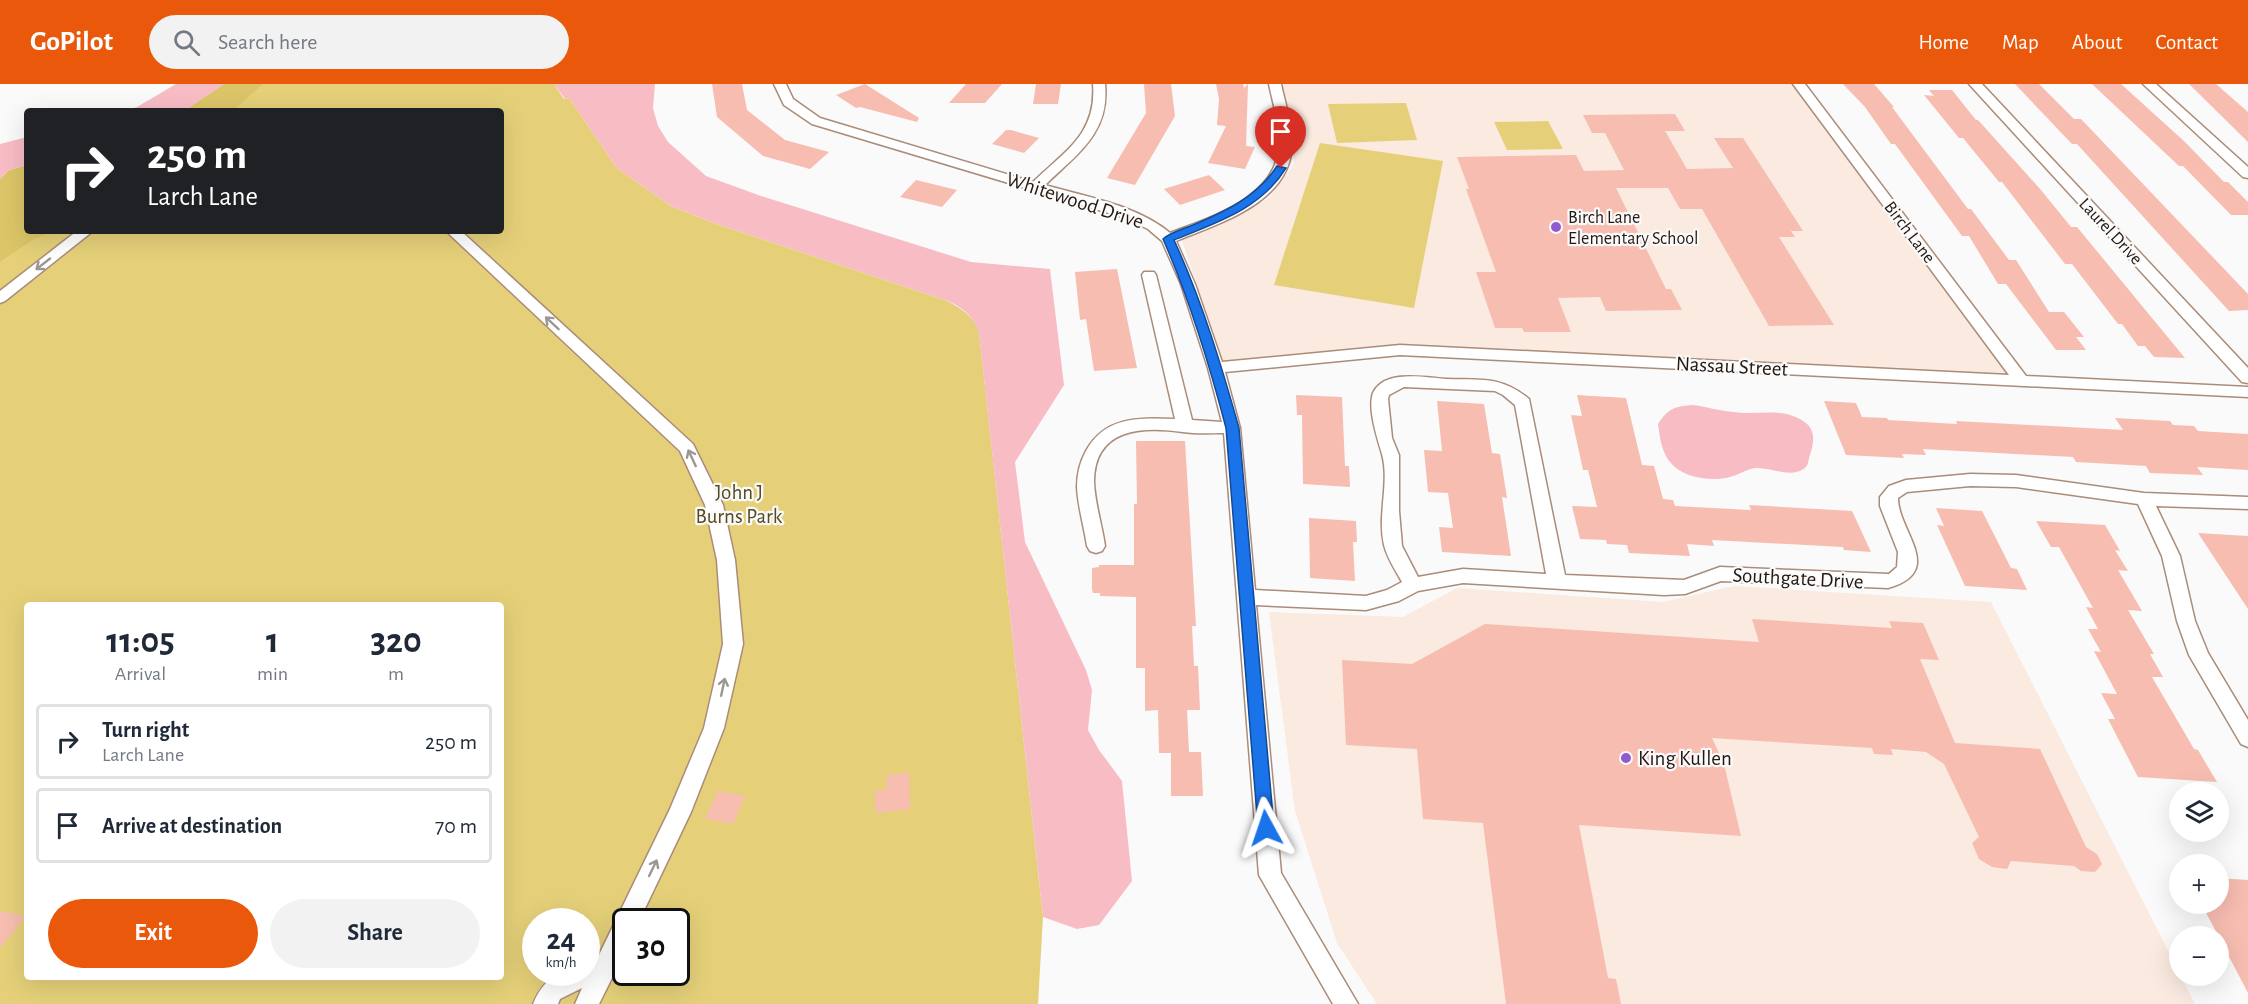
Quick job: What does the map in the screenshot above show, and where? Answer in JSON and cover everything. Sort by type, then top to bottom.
[{"type":"street","name":"Whitewood Drive","points":[[780,84],[781,91],[792,106],[816,121],[1130,215],[1152,226],[1168,239],[1188,284],[1216,368],[1232,428],[1270,875],[1346,1004]]},
{"type":"street","points":[[1036,186],[1083,139],[1096,119],[1100,103],[1099,84]]},
{"type":"street","points":[[1168,239],[1222,217],[1252,200],[1274,180],[1281,168],[1285,152],[1285,134],[1275,84]]},
{"type":"street","name":"Birch Lane","points":[[1799,84],[2022,381]]},
{"type":"street","name":"Laurel Drive","points":[[1975,84],[2248,378]]},
{"type":"street","points":[[2149,84],[2248,174]]},
{"type":"street","points":[[0,298],[82,234]]},
{"type":"street","points":[[456,234],[687,448],[714,505],[726,560],[733,644],[714,728],[680,812],[633,908]]},
{"type":"street","points":[[1149,275],[1185,427]]},
{"type":"street","name":"Nassau Street","points":[[1216,368],[1401,350],[2248,392]]},
{"type":"street","points":[[1413,585],[1393,546],[1390,511],[1392,471],[1390,455],[1384,438],[1380,399],[1382,393],[1388,388],[1404,382],[1497,386],[1518,397],[1525,409],[1557,582]]},
{"type":"street","points":[[1096,546],[1086,478],[1095,449],[1107,435],[1120,428],[1232,428]]},
{"type":"street","name":"Southgate Drive","points":[[1247,597],[1366,603],[1392,596],[1413,585],[1463,576],[1664,588],[1685,587],[1720,574],[1888,581],[1901,576],[1908,567],[1909,555],[1889,506],[1889,497],[1895,490],[1906,486],[1970,480],[2016,481],[2144,499]]},
{"type":"street","points":[[2248,503],[2144,499],[2171,556],[2186,621],[2199,655],[2248,738]]},
{"type":"street","points":[[587,1004],[612,952]]},
{"type":"street","points":[[545,1004],[552,991],[607,963]]},
{"type":"shaded area","points":[[176,84],[224,84],[188,108],[134,108]]},
{"type":"shaded area","points":[[224,84],[263,84],[236,108],[188,108]]},
{"type":"shaded area","points":[[554,84],[655,84],[653,108],[658,126],[668,142],[706,176],[761,196],[971,262],[1050,269],[1064,385],[1015,462],[1025,542],[1086,670],[1092,690],[1088,730],[1099,750],[1122,781],[1132,881],[1099,925],[1077,929],[1043,917],[979,333],[974,321],[962,309],[945,300],[711,222],[671,206],[617,168],[569,98],[565,99]]},
{"type":"shaded area","name":"Birch Lane Elementary School","points":[[1282,84],[1796,84],[2015,378],[1389,345],[1223,361],[1181,238],[1240,215],[1269,198],[1294,164],[1294,138]]},
{"type":"shaded area","points":[[24,138],[24,166],[9,170],[0,179],[0,144]]},
{"type":"shaded area","points":[[24,166],[24,234],[46,234],[34,239],[0,262],[0,179],[9,170]]},
{"type":"shaded area","points":[[1693,405],[1741,413],[1779,413],[1800,419],[1810,427],[1813,436],[1807,465],[1799,471],[1787,473],[1756,468],[1730,477],[1715,479],[1706,479],[1682,472],[1670,462],[1665,453],[1658,424],[1665,414],[1673,409]]},
{"type":"shaded area","points":[[1734,586],[1991,602],[2169,953],[2169,986],[2186,986],[2195,1004],[1377,1004],[1337,943],[1295,811],[1269,612],[1403,617],[1457,588],[1663,602]]},
{"type":"green space","name":"John J Burns Park","points":[[224,84],[554,84],[564,99],[569,98],[617,168],[671,206],[711,222],[945,300],[970,317],[979,332],[1043,917],[1038,1004],[0,1004],[0,179],[24,167],[24,234],[504,234],[504,108],[188,108]]},
{"type":"green space","points":[[1406,103],[1417,140],[1337,143],[1328,104]]},
{"type":"green space","points":[[1548,121],[1563,149],[1507,150],[1494,122]]},
{"type":"green space","points":[[1320,143],[1443,161],[1414,308],[1274,285]]},
{"type":"building","points":[[712,84],[742,84],[747,110],[785,140],[829,152],[810,169],[763,156],[717,117]]},
{"type":"building","points":[[865,84],[919,118],[917,122],[860,107],[856,108],[836,95]]},
{"type":"building","points":[[966,84],[1002,84],[985,103],[949,103]]},
{"type":"building","points":[[1036,84],[1061,84],[1058,104],[1033,104]]},
{"type":"building","points":[[1144,84],[1171,84],[1175,116],[1135,185],[1107,178],[1146,113]]},
{"type":"building","points":[[1216,84],[1243,84],[1244,88],[1248,84],[1246,146],[1255,147],[1245,169],[1208,163],[1226,126],[1217,125],[1219,99]]},
{"type":"building","points":[[1843,84],[1874,84],[1894,107],[1892,107],[1968,209],[1971,209],[2009,260],[2016,260],[2049,312],[2064,312],[2084,337],[2076,337],[2086,350],[2056,350],[2006,284],[1998,284],[1969,236],[1962,236],[1895,144],[1891,144],[1865,107]]},
{"type":"building","points":[[2015,84],[2039,84],[2074,119],[2081,119],[2248,294],[2248,310],[2229,311],[2077,144],[2072,144]]},
{"type":"building","points":[[2092,84],[2121,84],[2248,202],[2248,215],[2231,215],[2183,166],[2179,166]]},
{"type":"building","points":[[2189,84],[2216,84],[2248,112],[2248,142]]},
{"type":"building","points":[[1929,90],[1952,90],[2071,227],[2077,227],[2185,358],[2154,357],[2145,346],[2138,346],[2072,264],[2065,264],[2002,182],[1999,182],[1963,138],[1959,138],[1924,95],[1934,96]]},
{"type":"building","points":[[1675,114],[1685,131],[1665,131],[1687,169],[1733,168],[1714,138],[1743,138],[1803,231],[1791,231],[1795,237],[1779,237],[1834,325],[1769,326],[1702,209],[1680,209],[1668,188],[1616,188],[1666,289],[1671,289],[1682,310],[1606,311],[1600,297],[1558,298],[1571,332],[1524,332],[1522,328],[1495,328],[1476,272],[1496,272],[1457,157],[1576,155],[1584,171],[1624,170],[1605,133],[1592,133],[1583,115]]},
{"type":"building","points":[[1006,130],[1039,138],[1024,153],[992,144]]},
{"type":"building","points":[[1209,175],[1225,190],[1180,205],[1164,189]]},
{"type":"building","points":[[916,180],[957,190],[942,207],[900,197]]},
{"type":"building","points":[[1117,269],[1137,368],[1094,371],[1086,319],[1080,320],[1075,272]]},
{"type":"building","points":[[1296,395],[1342,397],[1345,466],[1349,466],[1350,487],[1303,484],[1302,415],[1297,415]]},
{"type":"building","points":[[1577,395],[1626,398],[1642,465],[1654,466],[1663,499],[1673,500],[1675,506],[1751,510],[1749,505],[1852,511],[1871,552],[1844,550],[1843,547],[1712,540],[1714,546],[1687,544],[1690,556],[1629,553],[1627,545],[1607,544],[1606,540],[1580,539],[1572,506],[1597,507],[1588,470],[1583,470],[1571,415],[1582,416]]},
{"type":"building","points":[[1437,401],[1484,404],[1492,453],[1500,454],[1507,498],[1502,497],[1511,556],[1442,552],[1439,527],[1453,528],[1448,493],[1428,492],[1424,450],[1442,451]]},
{"type":"building","points":[[1824,401],[1856,403],[1862,417],[1957,424],[1956,421],[2123,430],[2115,418],[2170,421],[2173,425],[2194,426],[2198,431],[2248,434],[2248,470],[2197,467],[2203,475],[2150,473],[2146,466],[2076,462],[2073,457],[1923,449],[1926,455],[1902,454],[1904,458],[1846,455]]},
{"type":"building","points":[[1136,441],[1185,441],[1196,626],[1192,626],[1194,666],[1198,666],[1200,710],[1187,710],[1189,752],[1201,752],[1203,796],[1171,796],[1171,753],[1159,753],[1158,710],[1145,711],[1145,668],[1136,668],[1136,597],[1100,596],[1100,593],[1093,593],[1092,589],[1092,568],[1099,567],[1099,565],[1134,565],[1134,504],[1137,504]]},
{"type":"building","points":[[1936,508],[1982,511],[2011,568],[2017,569],[2027,590],[1965,586],[1937,525],[1944,526]]},
{"type":"building","points":[[1309,518],[1356,521],[1357,542],[1353,542],[1355,581],[1310,578]]},
{"type":"building","points":[[2036,521],[2105,525],[2120,551],[2115,550],[2128,571],[2118,570],[2142,611],[2128,610],[2154,654],[2150,654],[2163,677],[2152,677],[2194,749],[2198,750],[2217,782],[2138,777],[2108,719],[2115,719],[2101,693],[2117,694],[2094,651],[2101,652],[2088,629],[2098,629],[2086,607],[2093,608],[2059,547],[2051,547]]},
{"type":"building","points":[[2198,533],[2248,536],[2248,609]]},
{"type":"building","points":[[1752,619],[1892,628],[1889,621],[1923,623],[1939,660],[1920,659],[1955,743],[2040,749],[2086,847],[2097,854],[2102,864],[2095,872],[2081,871],[2074,866],[2011,861],[2007,869],[1992,867],[1979,859],[1972,843],[1979,837],[1944,764],[1926,752],[1891,749],[1893,755],[1874,754],[1872,748],[1712,738],[1724,764],[1741,836],[1579,825],[1608,978],[1616,979],[1621,1004],[1506,1004],[1483,823],[1423,819],[1417,749],[1346,745],[1342,660],[1412,664],[1485,624],[1759,642]]},
{"type":"building","points":[[909,773],[910,809],[876,813],[875,791],[887,789],[887,775]]},
{"type":"building","points":[[718,791],[745,796],[733,824],[705,819]]},
{"type":"building","points":[[2229,879],[2248,880],[2248,993],[2229,957],[2229,926],[2213,926],[2207,914],[2229,914]]},
{"type":"building","points":[[0,911],[24,916],[24,918],[0,948]]},
{"type":"place","name":"Birch Lane Elementary School","points":[[1556,227]]},
{"type":"place","name":"King Kullen","points":[[1626,758]]},
{"type":"route","points":[[1266,828],[1232,428],[1216,368],[1188,284],[1168,239],[1222,217],[1252,200],[1274,180],[1281,168]]}]
